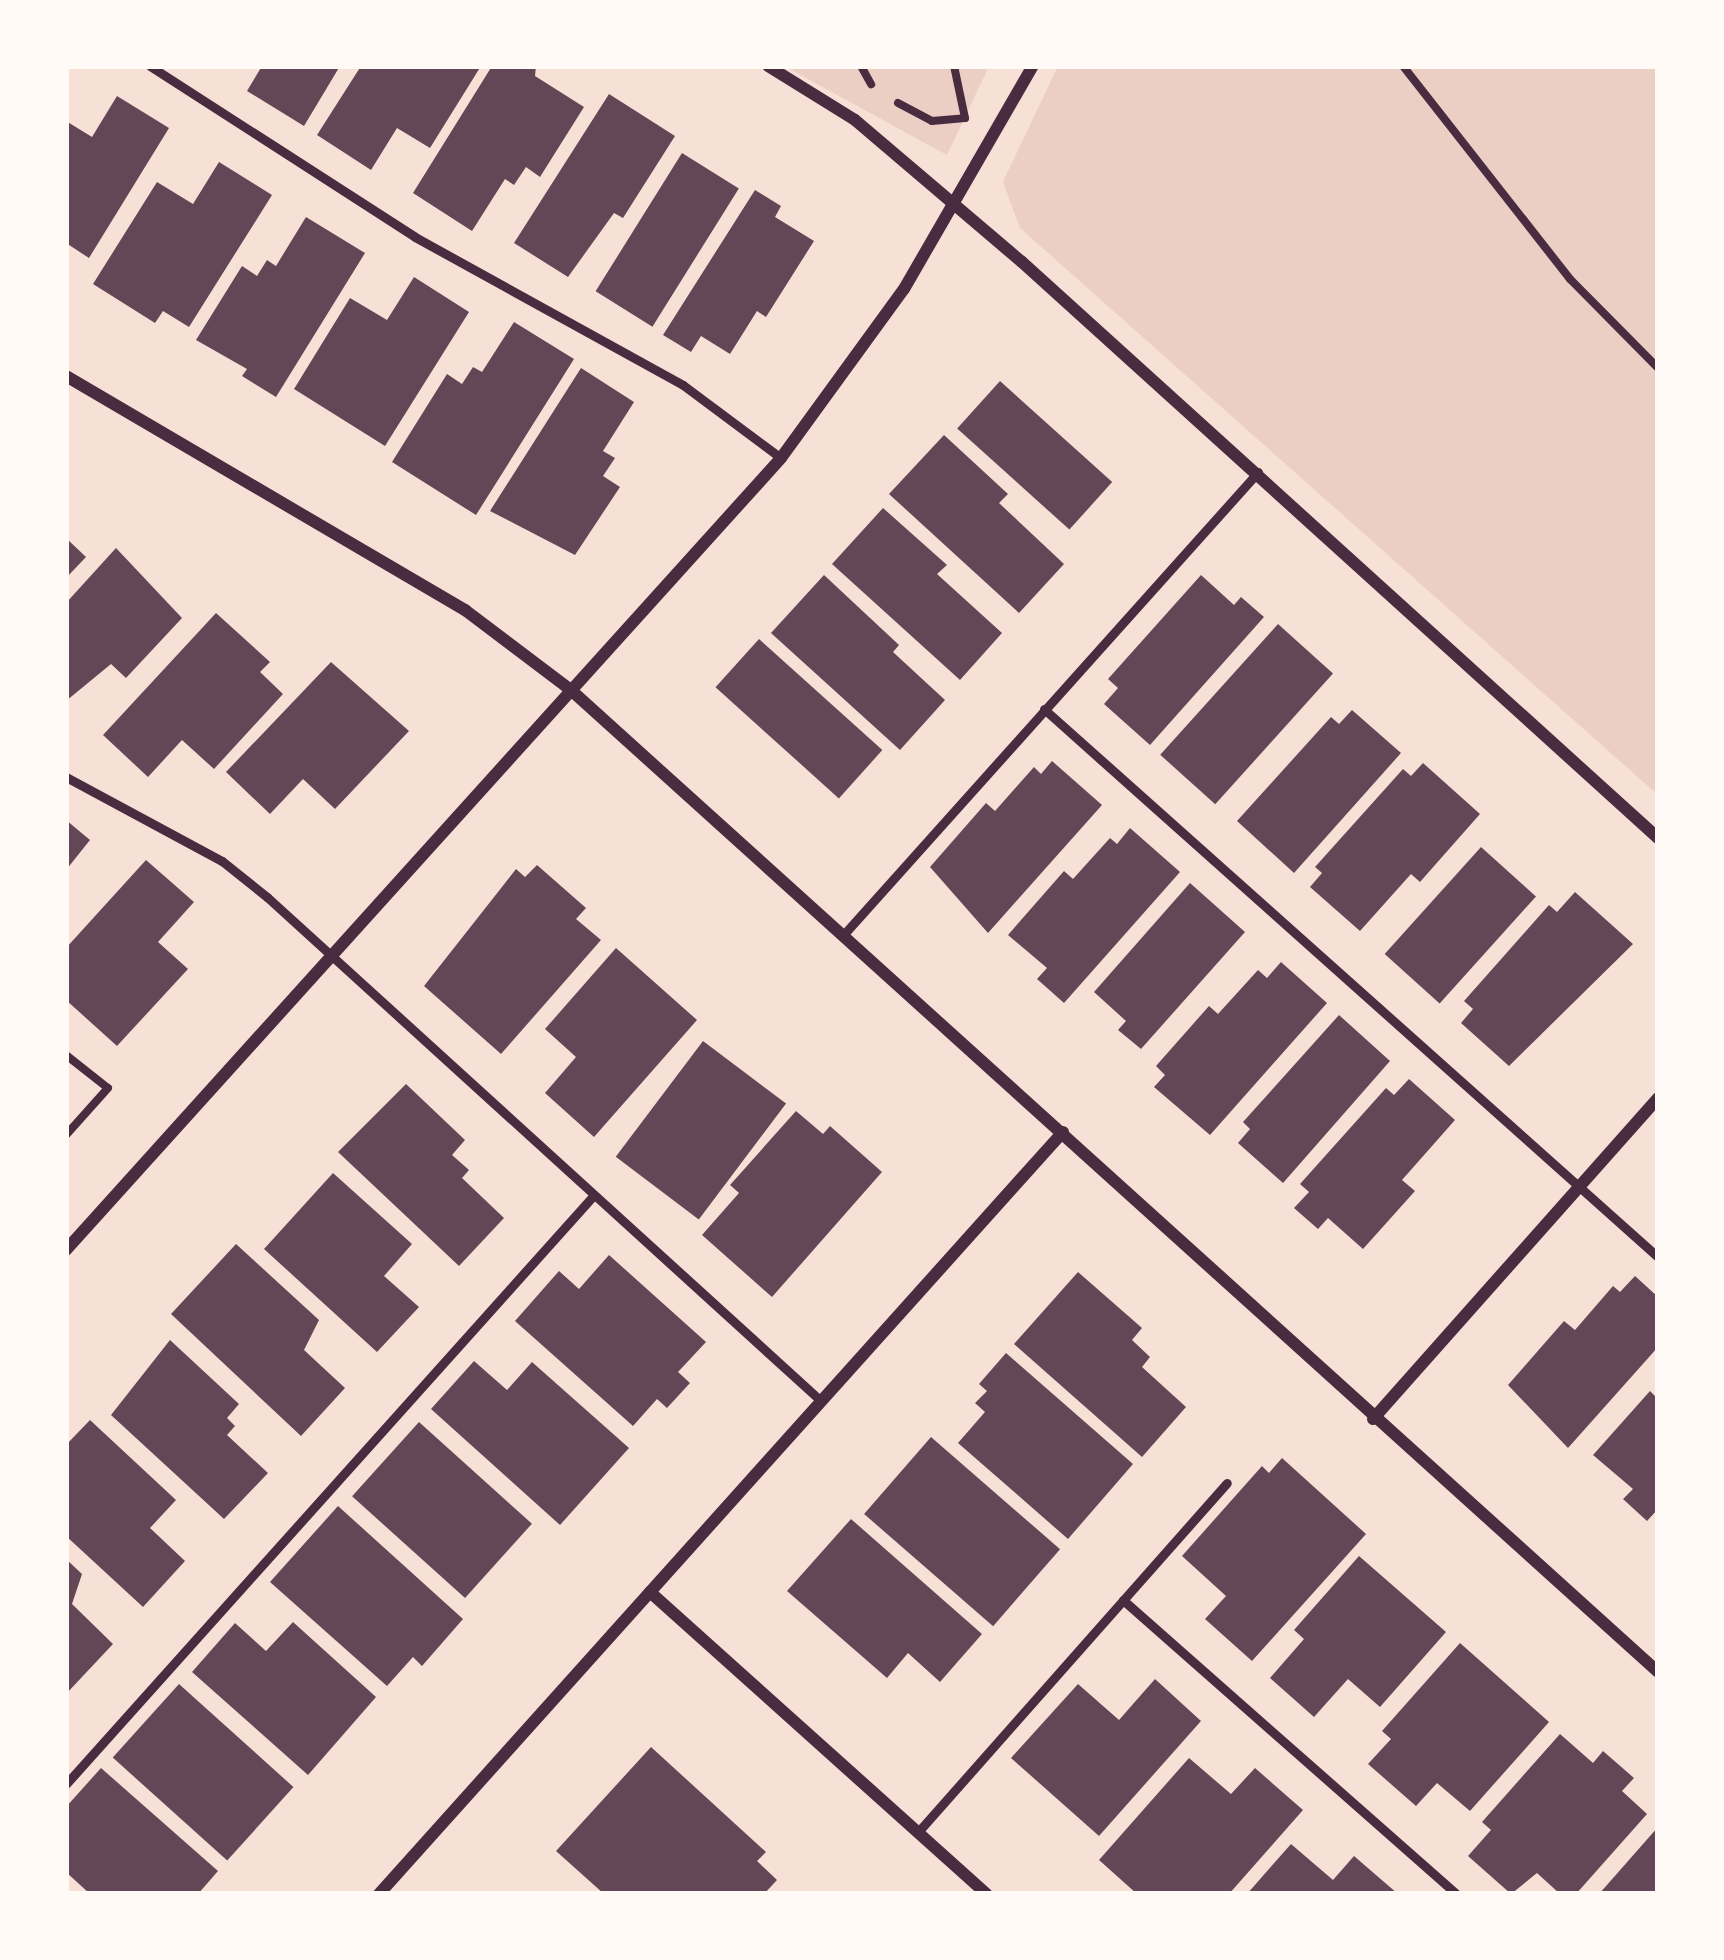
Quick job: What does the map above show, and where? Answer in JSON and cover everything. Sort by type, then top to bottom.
[{"type":"street","points":[[768,66],[855,120],[957,206],[1260,470],[1658,838]]},
{"type":"street","points":[[66,1250],[782,458],[957,206],[1033,66]]},
{"type":"street","points":[[66,376],[465,610],[572,691],[1658,1672]]},
{"type":"street","points":[[1373,1419],[1658,1098]]},
{"type":"street","points":[[380,1894],[1063,1132]]},
{"type":"street","points":[[650,1592],[986,1894]]},
{"type":"lane","points":[[150,66],[282,157],[683,385],[782,458]]},
{"type":"lane","points":[[845,933],[1260,470]]},
{"type":"lane","points":[[1044,709],[1658,1257]]},
{"type":"lane","points":[[66,778],[222,861],[821,1401]]},
{"type":"lane","points":[[66,1784],[593,1196]]},
{"type":"lane","points":[[918,1832],[1227,1483]]},
{"type":"lane","points":[[1124,1600],[1456,1894]]},
{"type":"path","points":[[903,107],[932,121],[964,118],[953,66]]},
{"type":"path","points":[[1403,66],[1570,279],[1658,368]]},
{"type":"path","points":[[66,1055],[108,1088],[66,1135]]},
{"type":"shaded area","points":[[784,66],[989,66],[947,155]]},
{"type":"shaded area","points":[[1058,66],[1658,66],[1658,795],[1020,228],[1003,182]]},
{"type":"building","points":[[262,66],[340,66],[304,126],[247,91]]},
{"type":"building","points":[[361,66],[481,66],[430,148],[397,128],[371,170],[317,135]]},
{"type":"building","points":[[492,66],[536,66],[535,76],[584,107],[540,177],[526,167],[514,185],[505,179],[472,231],[413,193]]},
{"type":"building","points":[[609,94],[675,136],[623,218],[614,213],[568,277],[514,243]]},
{"type":"building","points":[[117,96],[169,128],[89,258],[66,243],[66,121],[92,137]]},
{"type":"building","points":[[682,153],[739,189],[652,327],[596,291]]},
{"type":"building","points":[[219,162],[272,195],[189,327],[163,311],[155,323],[93,284],[157,182],[193,204]]},
{"type":"building","points":[[755,190],[781,206],[775,217],[814,241],[766,317],[757,311],[730,354],[701,336],[691,352],[663,335]]},
{"type":"building","points":[[306,217],[365,253],[276,397],[242,376],[247,369],[196,340],[242,266],[257,276],[267,260],[276,266]]},
{"type":"building","points":[[414,277],[469,312],[385,446],[294,389],[350,298],[387,320]]},
{"type":"building","points":[[514,322],[574,359],[476,515],[392,462],[447,374],[462,384],[473,367],[482,372]]},
{"type":"building","points":[[581,368],[634,402],[603,451],[615,458],[603,476],[620,487],[575,555],[490,511]]},
{"type":"building","points":[[1000,381],[1112,482],[1069,530],[957,429]]},
{"type":"building","points":[[944,435],[1008,494],[999,503],[1064,564],[1019,613],[889,494]]},
{"type":"building","points":[[883,508],[947,565],[937,574],[1002,633],[960,680],[832,564]]},
{"type":"building","points":[[66,538],[86,557],[66,578]]},
{"type":"building","points":[[116,548],[182,618],[126,678],[111,664],[66,701],[66,603]]},
{"type":"building","points":[[824,575],[899,645],[893,652],[945,700],[900,750],[771,633]]},
{"type":"building","points":[[1201,575],[1234,605],[1241,597],[1264,617],[1150,745],[1104,704],[1118,688],[1108,679]]},
{"type":"building","points":[[216,613],[270,662],[260,672],[283,694],[214,769],[182,740],[148,777],[103,735]]},
{"type":"building","points":[[1278,624],[1333,674],[1215,804],[1160,755]]},
{"type":"building","points":[[759,639],[882,750],[839,798],[716,687]]},
{"type":"building","points":[[331,662],[409,731],[335,809],[303,779],[270,814],[226,772]]},
{"type":"building","points":[[1352,710],[1401,753],[1294,873],[1237,821],[1331,717],[1339,724]]},
{"type":"building","points":[[1052,761],[1102,805],[988,933],[930,867],[986,803],[995,811],[1034,767],[1041,774]]},
{"type":"building","points":[[1423,763],[1480,814],[1420,882],[1411,874],[1360,931],[1310,887],[1322,873],[1315,867],[1403,769],[1411,776]]},
{"type":"building","points":[[66,820],[90,840],[66,870]]},
{"type":"building","points":[[1130,828],[1180,872],[1064,1003],[1037,979],[1047,968],[1008,935],[1064,871],[1073,879],[1110,838],[1117,844]]},
{"type":"building","points":[[1481,847],[1536,897],[1440,1004],[1385,954]]},
{"type":"building","points":[[146,860],[194,902],[158,942],[188,969],[117,1046],[66,1000],[66,948]]},
{"type":"building","points":[[537,865],[586,908],[576,919],[601,940],[501,1054],[424,986],[516,869],[525,877]]},
{"type":"building","points":[[1190,883],[1245,932],[1141,1049],[1118,1030],[1126,1021],[1094,992]]},
{"type":"building","points":[[1575,892],[1633,944],[1509,1066],[1461,1023],[1473,1009],[1464,1001],[1549,905],[1557,912]]},
{"type":"building","points":[[616,948],[697,1020],[594,1137],[545,1093],[576,1057],[545,1029]]},
{"type":"building","points":[[1281,962],[1327,1003],[1210,1135],[1154,1087],[1165,1075],[1156,1066],[1209,1006],[1218,1014],[1258,970],[1267,978]]},
{"type":"building","points":[[1339,1015],[1390,1061],[1283,1183],[1238,1143],[1250,1129],[1243,1122]]},
{"type":"building","points":[[703,1041],[786,1104],[699,1219],[616,1157]]},
{"type":"building","points":[[1409,1079],[1455,1120],[1402,1180],[1415,1191],[1363,1249],[1328,1218],[1318,1229],[1294,1208],[1309,1192],[1300,1184],[1386,1088],[1394,1095]]},
{"type":"building","points":[[406,1084],[465,1140],[452,1155],[469,1170],[462,1178],[504,1218],[459,1266],[338,1152]]},
{"type":"building","points":[[796,1111],[823,1134],[830,1126],[882,1172],[772,1297],[702,1235],[739,1193],[730,1185]]},
{"type":"building","points":[[333,1173],[412,1244],[384,1276],[419,1307],[377,1352],[264,1249]]},
{"type":"building","points":[[236,1244],[319,1320],[304,1350],[345,1388],[301,1436],[171,1314]]},
{"type":"building","points":[[609,1255],[706,1342],[678,1372],[690,1383],[667,1408],[657,1399],[633,1426],[515,1321],[559,1271],[579,1289]]},
{"type":"building","points":[[1078,1272],[1142,1328],[1132,1340],[1150,1357],[1142,1367],[1186,1407],[1142,1457],[1014,1344]]},
{"type":"building","points":[[1635,1276],[1658,1297],[1658,1347],[1568,1448],[1508,1385],[1564,1321],[1575,1330],[1613,1286],[1620,1292]]},
{"type":"building","points":[[170,1340],[239,1404],[227,1418],[235,1426],[227,1435],[268,1473],[224,1519],[111,1415]]},
{"type":"building","points":[[1006,1353],[1133,1464],[1068,1539],[958,1443],[985,1412],[975,1403],[987,1391],[979,1384]]},
{"type":"building","points":[[474,1361],[507,1390],[532,1362],[629,1448],[560,1525],[431,1409]]},
{"type":"building","points":[[1650,1391],[1658,1399],[1658,1509],[1647,1521],[1623,1499],[1633,1489],[1593,1455]]},
{"type":"building","points":[[90,1420],[176,1500],[150,1528],[185,1561],[143,1607],[66,1536],[66,1445]]},
{"type":"building","points":[[419,1422],[532,1524],[465,1598],[352,1496]]},
{"type":"building","points":[[931,1437],[1060,1549],[993,1626],[864,1514]]},
{"type":"building","points":[[1282,1458],[1366,1534],[1252,1661],[1205,1619],[1226,1596],[1182,1556],[1262,1466],[1269,1473]]},
{"type":"building","points":[[338,1506],[463,1619],[422,1666],[413,1657],[387,1686],[270,1582]]},
{"type":"building","points":[[851,1519],[982,1634],[940,1682],[908,1653],[887,1678],[787,1591]]},
{"type":"building","points":[[1359,1556],[1446,1632],[1380,1707],[1348,1679],[1314,1717],[1270,1678],[1304,1639],[1294,1630]]},
{"type":"building","points":[[66,1559],[82,1574],[72,1604],[113,1644],[66,1694]]},
{"type":"building","points":[[293,1622],[376,1697],[308,1775],[192,1672],[235,1623],[266,1651]]},
{"type":"building","points":[[1460,1643],[1549,1722],[1470,1811],[1437,1783],[1416,1806],[1368,1764],[1391,1739],[1382,1731]]},
{"type":"building","points":[[1155,1679],[1201,1721],[1099,1836],[1011,1758],[1078,1684],[1119,1720]]},
{"type":"building","points":[[179,1684],[293,1787],[227,1861],[113,1758]]},
{"type":"building","points":[[1560,1734],[1593,1763],[1603,1751],[1634,1778],[1622,1791],[1647,1814],[1576,1894],[1560,1894],[1537,1873],[1511,1894],[1468,1856],[1491,1830],[1482,1822]]},
{"type":"building","points":[[651,1747],[766,1852],[757,1861],[777,1880],[764,1894],[604,1894],[556,1851]]},
{"type":"building","points":[[1189,1758],[1231,1794],[1255,1768],[1303,1810],[1229,1894],[1137,1894],[1099,1860]]},
{"type":"building","points":[[101,1768],[218,1871],[198,1894],[90,1894],[66,1872],[66,1807]]},
{"type":"building","points":[[1658,1827],[1658,1894],[1599,1894]]},
{"type":"building","points":[[1291,1844],[1333,1880],[1354,1856],[1398,1894],[1247,1894]]}]
